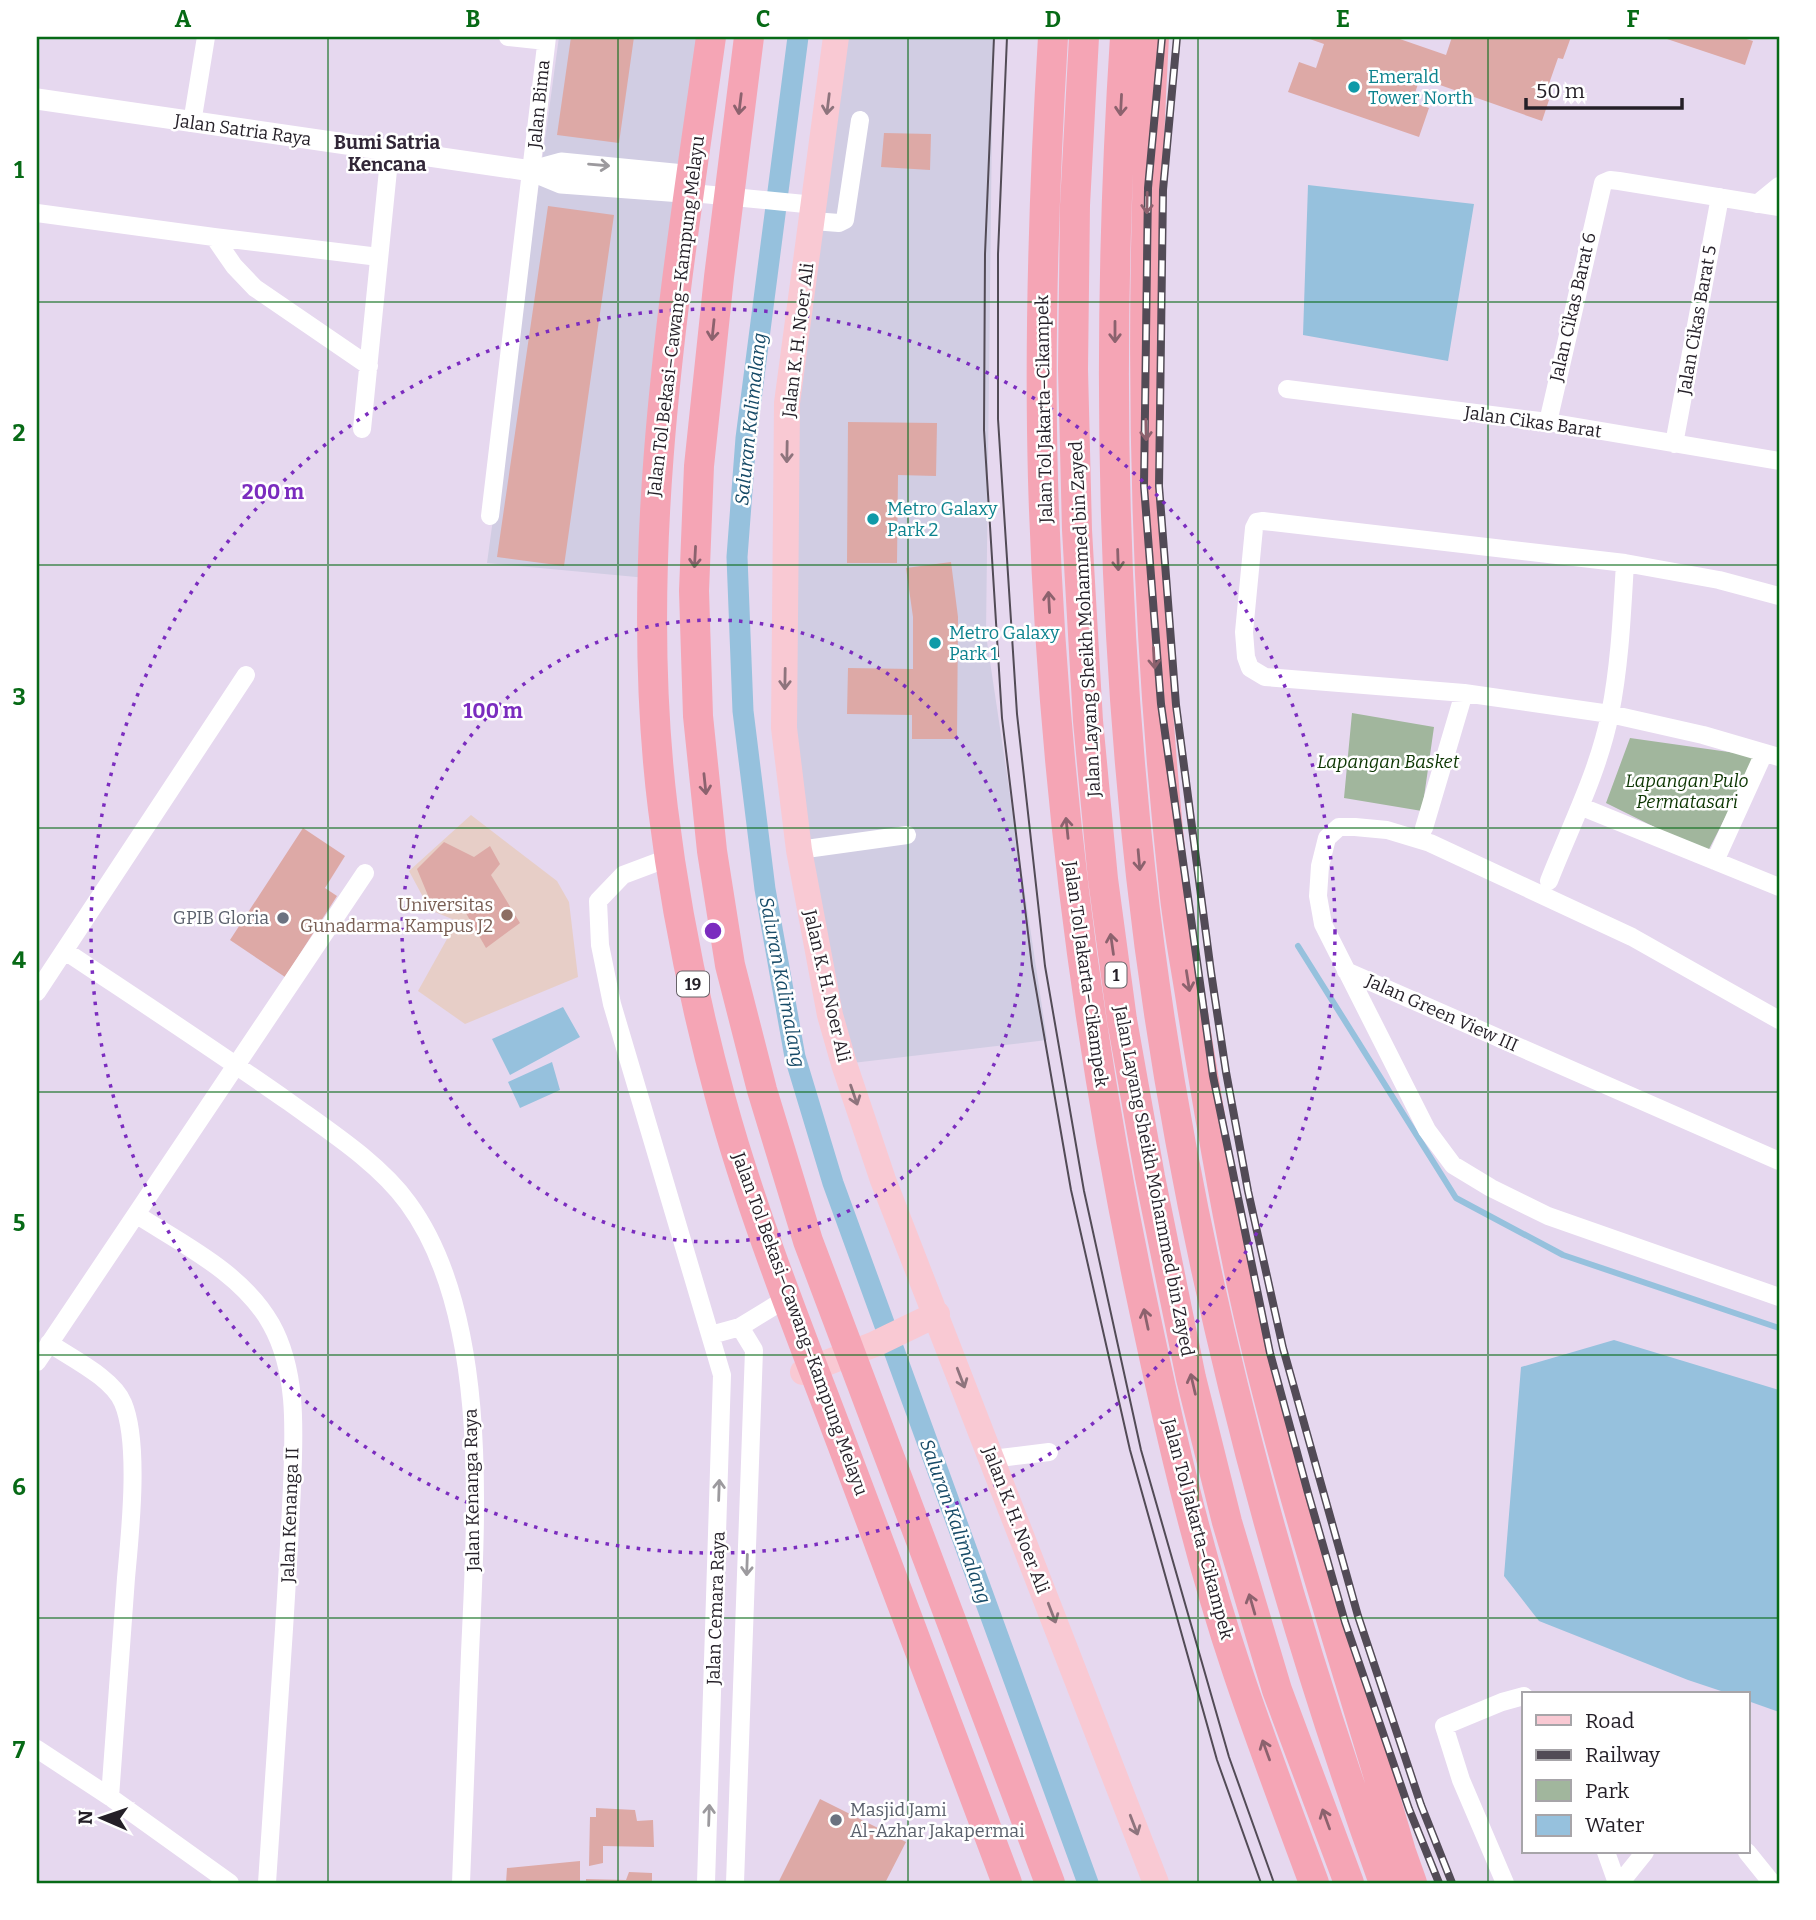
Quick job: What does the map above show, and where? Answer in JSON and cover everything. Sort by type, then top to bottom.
[{"type":"highway","name":"Jalan Tol Bekasi–Cawang–Kampung Melayu","points":[[749,37],[699,466],[694,591],[698,716],[712,851],[728,953],[762,1090],[808,1241],[1050,1883]]},
{"type":"highway","name":"Jalan Tol Jakarta–Cikampek","points":[[1052,37],[1041,335],[1046,544],[1054,701],[1072,878],[1102,1091],[1157,1374],[1188,1500],[1236,1668],[1314,1883]]},
{"type":"highway","name":"Jalan Layang Sheikh Mohammed bin Zayed","points":[[1084,37],[1075,205],[1073,369],[1077,530],[1089,734],[1103,879],[1122,1020],[1150,1177],[1191,1378],[1227,1521],[1277,1690],[1349,1883]]},
{"type":"highway","name":"Jalan Layang Sheikh Mohammed bin Zayed","points":[[1125,37],[1115,235],[1115,470],[1133,800],[1163,1035],[1192,1198],[1218,1320],[1247,1436],[1298,1622],[1350,1788],[1384,1883]]},
{"type":"highway","points":[[1154,37],[1144,311],[1146,489],[1154,665],[1174,892],[1200,1056],[1244,1292],[1275,1421],[1316,1570],[1412,1883]]},
{"type":"highway","name":"Jalan Tol Bekasi–Cawang–Kampung Melayu","points":[[704,50],[656,470],[652,573],[654,694],[662,807],[685,952],[722,1102],[769,1251],[1007,1883]]},
{"type":"main road","points":[[701,37],[704,50],[683,183],[651,468],[648,564],[649,694],[663,860],[677,952],[696,1043],[731,1168],[803,1372],[993,1883]]},
{"type":"main road","points":[[704,50],[722,37]]},
{"type":"main road","name":"Jalan K. H. Noer Ali","points":[[836,37],[809,210],[787,403],[784,728],[799,850],[830,1015],[929,1318],[992,1459],[1156,1883]]},
{"type":"main road","points":[[803,1372],[875,1344],[929,1318]]},
{"type":"street","points":[[192,122],[206,37]]},
{"type":"street","points":[[508,37],[546,39]]},
{"type":"street","name":"Jalan Bima","points":[[490,516],[546,39]]},
{"type":"street","name":"Jalan Satria Raya","points":[[37,99],[532,171],[561,183],[683,183]]},
{"type":"street","points":[[683,183],[719,194],[809,210],[839,223],[845,220],[860,120]]},
{"type":"street","points":[[362,429],[390,150]]},
{"type":"street","name":"Jalan Cikas Barat 6","points":[[1548,422],[1603,183],[1613,180],[1720,197]]},
{"type":"street","points":[[1757,204],[1779,186]]},
{"type":"street","points":[[1720,197],[1779,207]]},
{"type":"street","name":"Jalan Cikas Barat 5","points":[[1674,444],[1720,197]]},
{"type":"street","points":[[37,213],[379,257]]},
{"type":"street","points":[[214,237],[255,288],[369,366]]},
{"type":"street","name":"Jalan Cikas Barat","points":[[1287,389],[1548,422],[1779,461]]},
{"type":"street","points":[[1715,861],[1772,755],[1703,735],[1610,714],[1464,693],[1272,678],[1256,674],[1247,664],[1244,647],[1255,524],[1269,520],[1625,563],[1719,580],[1779,596]]},
{"type":"street","points":[[1549,881],[1581,807],[1610,714],[1620,639],[1625,563]]},
{"type":"street","points":[[37,992],[246,675]]},
{"type":"street","points":[[1424,828],[1464,693]]},
{"type":"street","points":[[1581,807],[1779,887]]},
{"type":"street","name":"Jalan Green View III","points":[[1779,1020],[1632,937],[1430,843],[1371,828],[1346,827],[1333,830],[1327,838],[1318,882],[1320,911],[1346,971],[1779,1161]]},
{"type":"street","points":[[799,850],[907,835]]},
{"type":"street","name":"Jalan Cemara Raya","points":[[663,860],[623,875],[598,901],[600,945],[612,1004],[722,1375],[706,1883]]},
{"type":"street","points":[[37,1363],[365,873]]},
{"type":"street","name":"Jalan Kenanga Raya","points":[[65,951],[338,1137],[392,1184],[425,1230],[452,1297],[463,1344],[474,1446],[475,1557],[461,1883]]},
{"type":"street","points":[[1346,971],[1373,1019],[1427,1130],[1453,1165],[1491,1188],[1548,1216],[1779,1297]]},
{"type":"street","name":"Jalan Kenanga II","points":[[137,1215],[213,1264],[254,1300],[282,1345],[288,1371],[293,1408],[291,1514],[267,1883]]},
{"type":"street","points":[[711,1335],[740,1327],[779,1303]]},
{"type":"street","name":"Jalan Cemara Raya","points":[[735,1883],[754,1350],[740,1327]]},
{"type":"street","points":[[49,1343],[118,1392],[128,1417],[131,1521],[110,1797]]},
{"type":"street","points":[[992,1459],[1049,1452]]},
{"type":"street","points":[[1505,1883],[1461,1780],[1444,1726],[1522,1697]]},
{"type":"street","points":[[37,1749],[110,1797],[230,1883]]},
{"type":"street","points":[[1607,1854],[1618,1883],[1643,1854]]},
{"type":"street","points":[[1749,1854],[1772,1883]]},
{"type":"shaded area","points":[[559,37],[701,37],[647,578],[487,563]]},
{"type":"shaded area","points":[[839,37],[993,37],[986,635],[1047,1040],[844,1064],[791,727],[787,403]]},
{"type":"shaded area","name":"Universitas Gunadarma Kampus J2","points":[[471,815],[557,881],[569,902],[578,977],[465,1024],[418,991],[457,921],[430,910],[409,871]]},
{"type":"green space","name":"Lapangan Basket","points":[[1352,713],[1434,727],[1422,811],[1344,798]]},
{"type":"green space","name":"Lapangan Pulo Permatasari","points":[[1630,738],[1757,756],[1707,853],[1606,803]]},
{"type":"water","points":[[1308,185],[1474,204],[1448,361],[1303,335]]},
{"type":"water","points":[[563,1007],[580,1037],[510,1075],[492,1039]]},
{"type":"water","points":[[552,1062],[560,1090],[520,1108],[508,1082]]},
{"type":"water","points":[[1614,1340],[1779,1390],[1779,1712],[1750,1702],[1750,1692],[1724,1692],[1688,1680],[1539,1621],[1504,1576],[1521,1367]]},
{"type":"building","points":[[571,37],[634,37],[619,143],[557,135]]},
{"type":"building","points":[[1304,37],[1394,37],[1446,55],[1452,37],[1571,37],[1563,59],[1558,58],[1544,98],[1549,100],[1542,121],[1420,78],[1412,102],[1429,108],[1419,137],[1288,92],[1299,62],[1316,68],[1324,44]]},
{"type":"building","points":[[1661,37],[1740,37],[1753,41],[1745,65]]},
{"type":"building","points":[[884,133],[931,134],[930,170],[881,167]]},
{"type":"building","points":[[548,206],[614,215],[564,566],[497,557]]},
{"type":"building","name":"Metro Galaxy Park 2","points":[[848,422],[937,423],[936,476],[898,475],[897,563],[847,563]]},
{"type":"building","name":"Metro Galaxy Park 1","points":[[951,562],[958,617],[957,739],[912,739],[912,715],[847,714],[848,668],[913,669],[913,617],[906,568]]},
{"type":"building","name":"GPIB Gloria","points":[[303,828],[345,856],[325,888],[337,896],[285,977],[230,940]]},
{"type":"building","points":[[444,842],[474,857],[490,846],[500,864],[491,875],[520,923],[486,948],[459,901],[444,912],[434,910],[417,869]]},
{"type":"building","name":"Masjid Jami Al-Azhar Jakapermai","points":[[820,1799],[906,1842],[885,1883],[778,1883]]},
{"type":"building","points":[[596,1808],[635,1810],[637,1821],[653,1820],[654,1847],[603,1846],[603,1863],[589,1866],[590,1817],[596,1817]]},
{"type":"building","points":[[580,1861],[580,1883],[506,1883],[507,1868]]},
{"type":"building","points":[[629,1872],[652,1873],[652,1883],[586,1883],[586,1879],[626,1880]]},
{"type":"waterway","name":"Saluran Kalimalang","points":[[798,37],[746,438],[737,557],[743,711],[765,889],[795,1057],[833,1183],[1088,1883]]},
{"type":"waterway","points":[[1298,946],[1456,1198],[1563,1255],[1779,1328]]},
{"type":"tram line","points":[[994,37],[985,254],[984,430],[1002,718],[1032,966],[1071,1190],[1130,1450],[1217,1760],[1261,1883]]},
{"type":"tram line","points":[[1007,37],[998,254],[998,419],[1017,714],[1045,966],[1084,1191],[1141,1450],[1229,1757],[1274,1883]]},
{"type":"railway","points":[[1162,37],[1148,188],[1144,486],[1161,704],[1213,1076],[1270,1353],[1308,1493],[1345,1622],[1409,1809],[1439,1883]]},
{"type":"railway","points":[[1177,37],[1163,190],[1159,486],[1176,705],[1211,972],[1248,1191],[1283,1348],[1358,1616],[1421,1805],[1452,1883]]},
{"type":"place","name":"Emerald Tower North","points":[[1354,87]]},
{"type":"place","name":"Metro Galaxy Park 2","points":[[873,519]]},
{"type":"place","name":"Metro Galaxy Park 1","points":[[935,643]]},
{"type":"place","name":"Universitas Gunadarma Kampus J2","points":[[507,915]]},
{"type":"place","name":"GPIB Gloria","points":[[283,918]]},
{"type":"place","name":"Masjid Jami Al-Azhar Jakapermai","points":[[836,1820]]},
{"type":"district","name":"Bumi Satria Kencana","points":[[387,153]]}]
